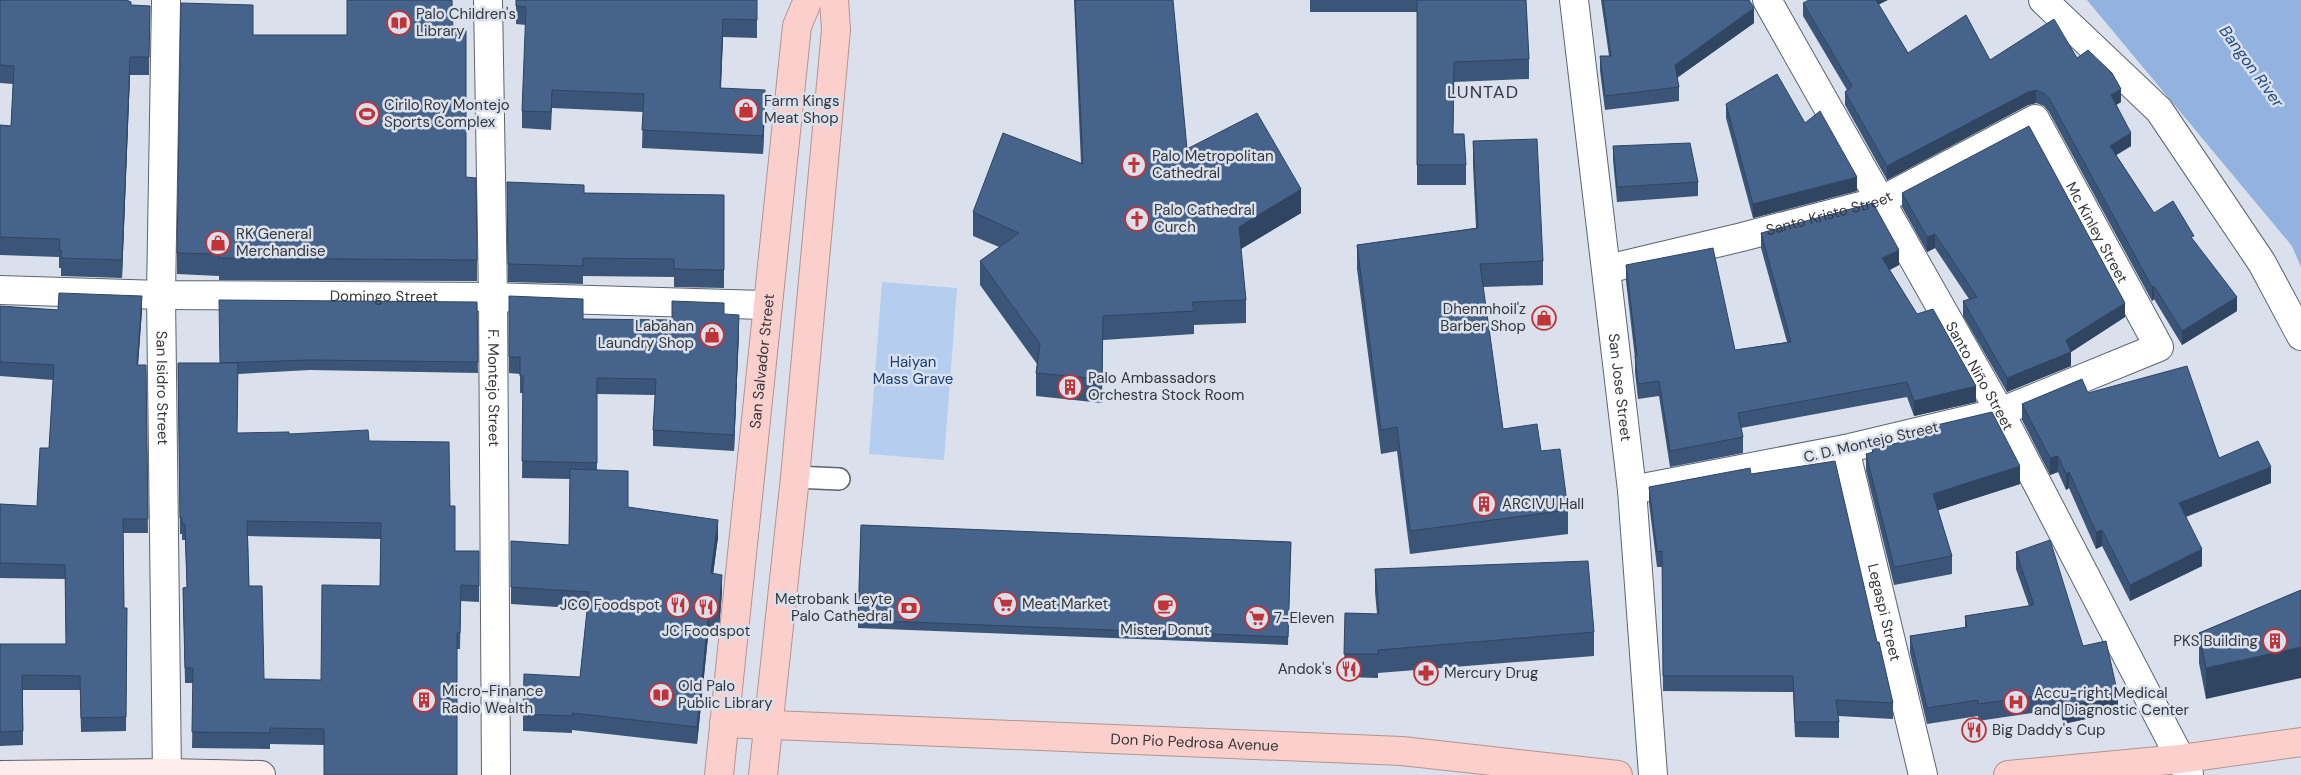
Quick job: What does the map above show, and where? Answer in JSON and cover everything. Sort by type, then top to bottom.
[{"type":"highway","name":"San Salvador Street","points":[[719,775],[797,26],[808,0]]},
{"type":"highway","points":[[763,775],[770,724],[795,477],[836,30],[834,0]]},
{"type":"highway","name":"Don Pio Pedrosa Avenue","points":[[724,724],[770,724],[1402,751],[1618,775]]},
{"type":"highway","points":[[2008,775],[2185,767],[2301,742]]},
{"type":"main road","points":[[2,775],[261,775]]},
{"type":"street","name":"San Isidro Street","points":[[166,0],[161,295],[167,774]]},
{"type":"street","name":"F. Montejo Street","points":[[488,0],[493,297],[496,775]]},
{"type":"street","name":"San Jose Street","points":[[1574,0],[1632,490],[1653,775]]},
{"type":"street","name":"Santo Niño Street","points":[[1767,0],[2000,412],[2185,767]]},
{"type":"street","points":[[2043,0],[2159,110],[2262,263],[2301,336]]},
{"type":"street","name":"Santo Kristo Street","points":[[1607,269],[1742,237],[1880,201],[2035,118]]},
{"type":"street","name":"Mc Kinley Street","points":[[2035,118],[2159,347]]},
{"type":"street","name":"Domingo Street","points":[[0,290],[161,295],[493,297],[768,305]]},
{"type":"street","name":"C. D. Montejo Street","points":[[1632,490],[1845,449],[2000,412],[2159,347]]},
{"type":"street","name":"Legaspi Street","points":[[1845,449],[1922,775]]},
{"type":"lane","points":[[795,477],[839,479]]},
{"type":"green space","name":"Haiyan Mass Grave","points":[[882,282],[957,288],[944,460],[869,454]]},
{"type":"water","name":"Bangon River","points":[[2087,0],[2301,0],[2301,267],[2292,246]]},
{"type":"building","points":[[0,0],[128,0],[131,2],[131,5],[150,6],[149,57],[130,57],[122,260],[61,258],[61,250],[59,250],[60,239],[0,237],[0,125],[11,126],[14,66],[0,65]]},
{"type":"building","points":[[347,0],[452,0],[453,30],[466,30],[466,177],[476,178],[477,260],[219,258],[219,254],[177,253],[181,3],[253,5],[253,35],[347,35]]},
{"type":"building","points":[[516,0],[757,0],[757,20],[723,19],[720,88],[765,90],[763,136],[642,130],[644,94],[552,90],[551,112],[522,111],[526,7],[516,6]]},
{"type":"building","name":"Palo Metropolitan Cathedral","points":[[1075,0],[1173,0],[1187,149],[1257,113],[1301,189],[1239,227],[1246,300],[1192,302],[1194,311],[1103,316],[1102,379],[1036,373],[1040,344],[980,261],[1019,233],[973,212],[1003,133],[1083,164]]},
{"type":"building","points":[[1417,0],[1526,0],[1529,59],[1454,62],[1453,134],[1464,134],[1466,165],[1417,165]]},
{"type":"building","points":[[1603,0],[1749,0],[1754,8],[1675,65],[1679,87],[1605,96],[1600,56],[1611,56]]},
{"type":"building","points":[[1809,0],[1876,0],[1908,53],[1966,15],[1990,60],[2054,19],[2077,58],[2088,50],[2112,73],[2121,89],[2111,95],[2131,133],[2110,146],[2154,213],[2173,201],[2194,236],[2191,237],[2237,297],[2182,331],[2154,286],[2152,287],[2049,98],[2044,93],[2036,90],[2028,92],[1887,166],[1845,92],[1852,86],[1803,3]]},
{"type":"building","points":[[1777,74],[1805,123],[1820,111],[1857,177],[1753,204],[1726,104]]},
{"type":"building","points":[[2029,126],[2125,303],[2066,340],[2071,352],[2007,378],[1963,301],[1977,297],[1935,234],[1927,237],[1902,193]]},
{"type":"building","points":[[1537,139],[1543,261],[1480,264],[1503,429],[1537,424],[1541,451],[1560,449],[1568,510],[1410,531],[1397,427],[1381,430],[1357,245],[1478,228],[1473,141]]},
{"type":"building","points":[[1690,143],[1698,182],[1617,187],[1613,146]]},
{"type":"building","points":[[507,182],[584,185],[584,193],[724,195],[724,270],[674,269],[674,259],[583,258],[583,266],[508,264]]},
{"type":"building","points":[[1873,203],[1899,250],[1882,258],[1917,314],[1933,309],[1976,386],[1914,401],[1907,382],[1738,413],[1743,437],[1670,451],[1659,381],[1638,384],[1635,356],[1637,356],[1626,265],[1713,248],[1735,350],[1791,342],[1761,233]]},
{"type":"building","points":[[59,293],[142,296],[137,365],[146,365],[148,519],[123,519],[124,608],[127,608],[126,717],[81,718],[80,676],[22,675],[23,731],[0,732],[0,644],[66,644],[65,565],[0,563],[0,504],[37,506],[40,448],[49,448],[54,365],[0,362],[0,306],[58,310]]},
{"type":"building","points":[[509,296],[583,299],[583,319],[672,320],[672,301],[724,303],[724,314],[739,315],[734,435],[653,430],[656,379],[597,378],[597,463],[522,461],[523,376],[520,376],[520,357],[509,357]]},
{"type":"building","points":[[219,300],[477,302],[478,362],[310,360],[220,363]]},
{"type":"building","points":[[178,363],[238,363],[237,433],[289,432],[289,434],[368,430],[369,441],[449,442],[450,506],[455,506],[455,551],[479,551],[479,586],[461,585],[460,633],[457,633],[457,775],[324,775],[324,729],[270,728],[270,733],[192,732],[193,668],[185,668],[183,588],[187,587],[185,524],[182,524],[182,518],[180,518]],"holes":[[[247,521],[381,523],[380,586],[322,585],[321,680],[264,679],[262,586],[249,586]]]},
{"type":"building","points":[[2187,366],[2219,458],[2258,441],[2271,467],[2179,503],[2202,549],[2130,585],[2102,530],[2096,532],[2069,472],[2066,474],[2058,456],[2050,458],[2022,404],[2082,379],[2088,393]]},
{"type":"building","points":[[1992,412],[2020,466],[1933,494],[1952,556],[1894,567],[1866,454],[1873,452],[1872,449],[1927,436],[1924,428]]},
{"type":"building","points":[[1835,461],[1893,703],[1836,700],[1839,722],[1795,722],[1793,676],[1663,676],[1662,551],[1657,552],[1649,487],[1750,468],[1751,474]]},
{"type":"building","points":[[570,469],[628,471],[628,507],[718,520],[711,573],[722,575],[719,612],[709,610],[697,727],[572,713],[572,716],[523,714],[524,674],[580,677],[589,592],[511,587],[511,541],[569,545]]},
{"type":"building","points":[[861,525],[1291,542],[1288,637],[858,620]]},
{"type":"building","points":[[2050,540],[2083,646],[2106,641],[2118,695],[2063,707],[2060,693],[1978,704],[1978,700],[1927,708],[1910,636],[1967,627],[1965,616],[2034,605],[2016,552]]},
{"type":"building","points":[[1588,561],[1594,632],[1378,650],[1378,654],[1344,654],[1345,613],[1379,614],[1375,569]]},
{"type":"building","points":[[2301,590],[2301,647],[2206,668],[2199,633]]},
{"type":"place","name":"Palo Children's Library","points":[[399,23]]},
{"type":"place","name":"Farm Kings Meat Shop","points":[[746,110]]},
{"type":"place","name":"Cirilo Roy Montejo Sports Complex","points":[[367,114]]},
{"type":"place","name":"Palo Metropolitan Cathedral","points":[[1134,165]]},
{"type":"place","name":"Palo Cathedral Curch","points":[[1137,219]]},
{"type":"place","name":"RK General Merchandise","points":[[218,243]]},
{"type":"place","name":"Dhenmhoil'z Barber Shop","points":[[1544,318]]},
{"type":"place","name":"Labahan Laundry Shop","points":[[712,335]]},
{"type":"place","name":"Palo Ambassadors Orchestra Stock Room","points":[[1070,387]]},
{"type":"place","name":"ARCIVU Hall","points":[[1484,504]]},
{"type":"place","name":"Meat Market","points":[[1005,604]]},
{"type":"place","name":"JCO Foodspot","points":[[678,605]]},
{"type":"place","name":"Mister Donut","points":[[1165,606]]},
{"type":"place","name":"JC Foodspot","points":[[706,607]]},
{"type":"place","name":"Metrobank Leyte Palo Cathedral","points":[[909,608]]},
{"type":"place","name":"7-Eleven","points":[[1257,618]]},
{"type":"place","name":"PKS Building","points":[[2275,641]]},
{"type":"place","name":"Andok's","points":[[1349,669]]},
{"type":"place","name":"Mercury Drug","points":[[1426,673]]},
{"type":"place","name":"Old Palo Public Library","points":[[661,695]]},
{"type":"place","name":"Micro-Finance Radio Wealth","points":[[424,700]]},
{"type":"place","name":"Accu-right Medical and Diagnostic Center","points":[[2016,702]]},
{"type":"place","name":"Big Daddy's Cup","points":[[1974,730]]},
{"type":"district","name":"LUNTAD","points":[[1483,92]]}]
